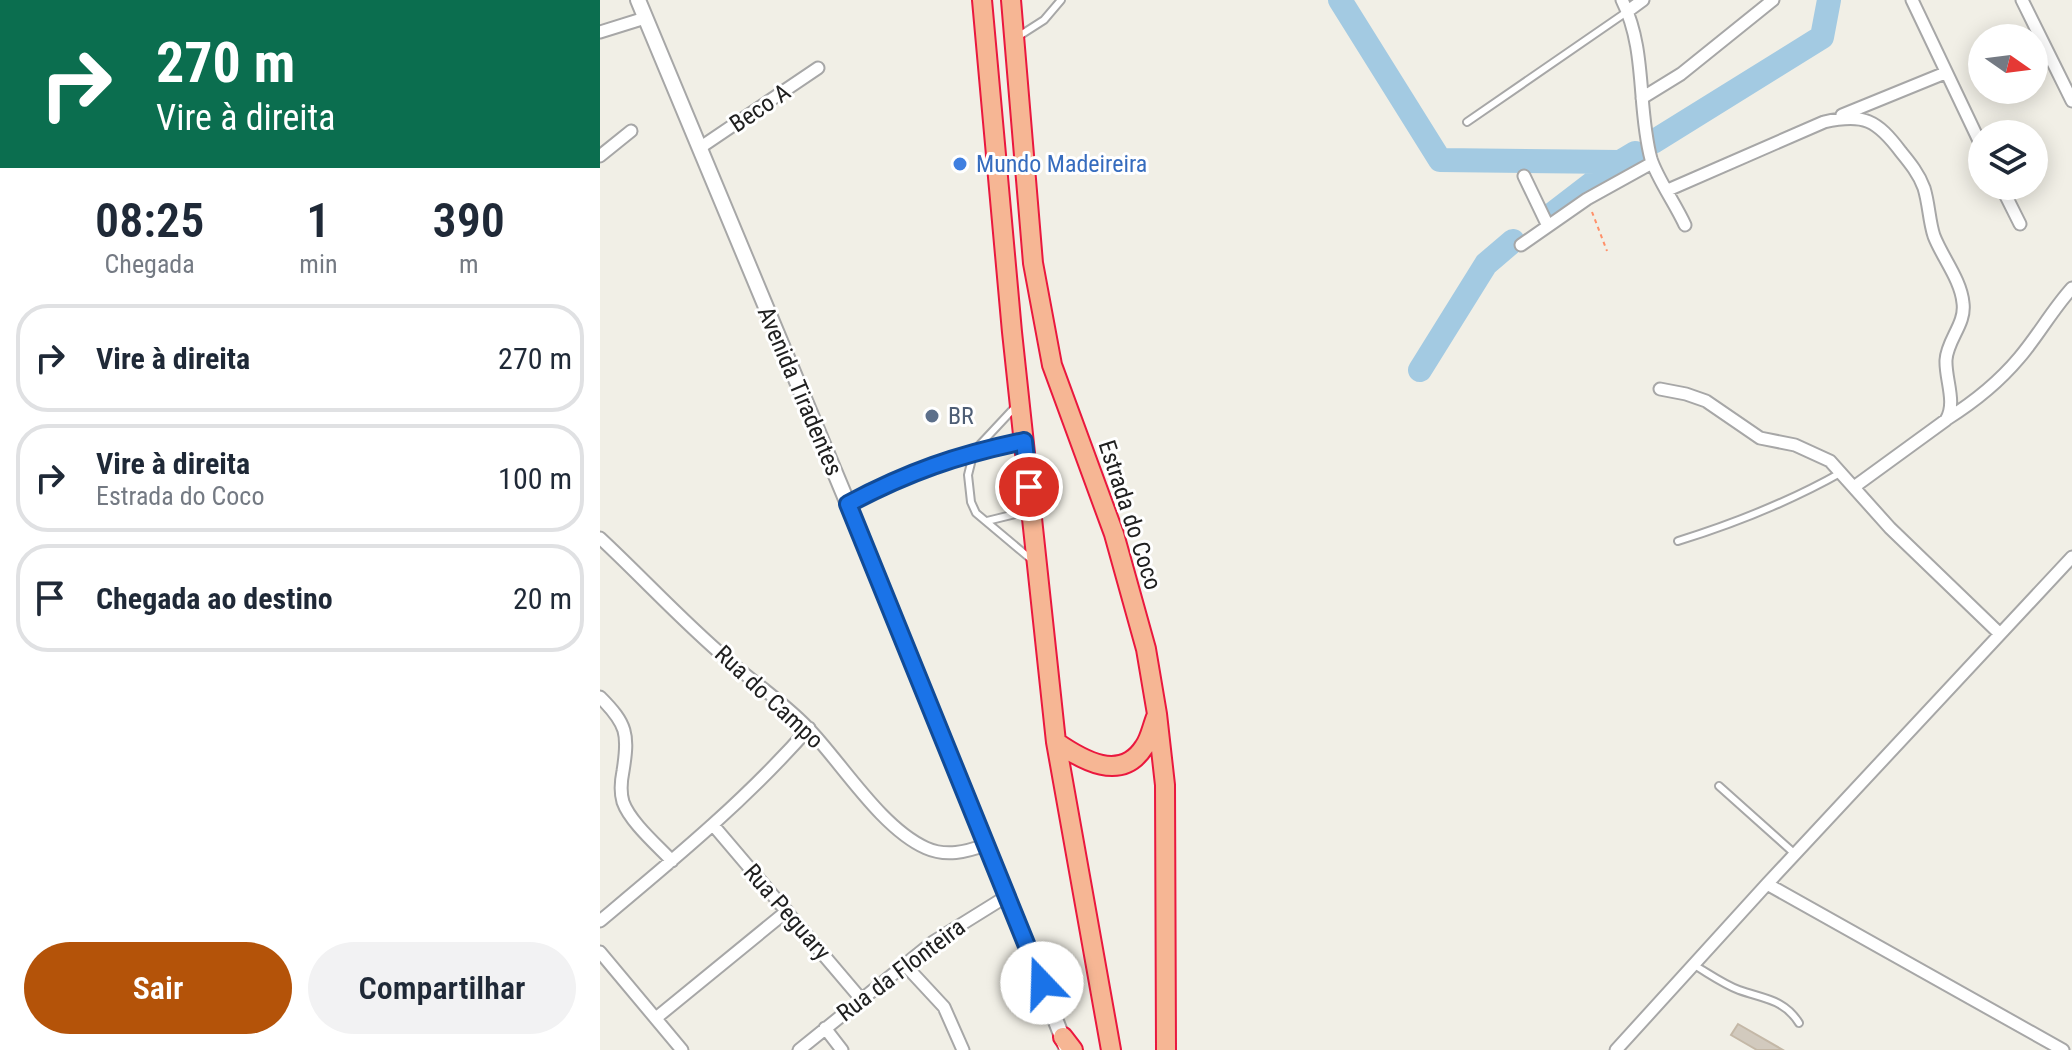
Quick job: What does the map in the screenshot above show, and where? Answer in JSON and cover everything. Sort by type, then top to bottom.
[{"type":"highway","points":[[982,0],[1056,742],[1111,1050]]},
{"type":"highway","name":"Estrada do Coco","points":[[1011,0],[1033,263],[1052,365],[1114,534],[1146,649],[1157,714],[1165,785],[1166,1050]]},
{"type":"highway","points":[[1056,742],[1093,764],[1114,766],[1130,761],[1144,747],[1157,714]]},
{"type":"street","name":"Avenida Tiradentes","points":[[638,0],[848,504],[1068,1046]]},
{"type":"street","points":[[1643,0],[1625,6],[1640,68],[1646,134],[1652,163],[1685,225]]},
{"type":"street","points":[[1642,98],[1673,80],[1773,0]]},
{"type":"street","points":[[1912,0],[1968,120]]},
{"type":"street","points":[[2022,0],[2072,101]]},
{"type":"street","points":[[600,32],[645,18]]},
{"type":"street","name":"Beco A","points":[[701,147],[818,68]]},
{"type":"street","points":[[1668,190],[1945,73]]},
{"type":"street","points":[[1824,122],[1846,117],[1864,118],[1876,124],[1898,147],[1924,187],[1932,232],[1964,303],[1960,325],[1947,354],[1946,377],[1951,409],[1946,420]]},
{"type":"street","points":[[600,156],[631,131]]},
{"type":"street","points":[[1521,245],[1587,199],[1652,163]]},
{"type":"street","points":[[1524,176],[1548,226]]},
{"type":"street","points":[[2008,200],[2020,224]]},
{"type":"street","points":[[1854,487],[1994,386],[2072,288]]},
{"type":"street","points":[[1660,389],[1706,401],[1746,431],[1773,443],[1795,445],[1812,451],[1830,461],[1890,528],[2000,634]]},
{"type":"street","name":"Rua do Campo","points":[[600,538],[727,659],[809,728],[878,810],[925,848],[957,853],[985,845]]},
{"type":"street","points":[[1616,1050],[2072,557]]},
{"type":"street","points":[[600,697],[622,722],[626,734],[621,791],[623,802],[628,812],[672,861]]},
{"type":"street","points":[[600,921],[765,777],[809,728]]},
{"type":"street","name":"Rua Peguary","points":[[713,825],[861,999]]},
{"type":"street","points":[[1767,884],[2063,1050]]},
{"type":"street","name":"Rua da Flonteira","points":[[799,1050],[943,935],[1007,896]]},
{"type":"street","points":[[656,1018],[787,911]]},
{"type":"street","points":[[600,952],[682,1050]]},
{"type":"street","points":[[905,965],[944,1007],[963,1050]]},
{"type":"street","points":[[825,1028],[842,1050]]},
{"type":"lane","points":[[1014,39],[1044,20],[1061,0]]},
{"type":"lane","points":[[1467,122],[1625,6]]},
{"type":"lane","points":[[1020,402],[974,451],[968,475],[971,502],[976,513],[1038,564]]},
{"type":"lane","points":[[848,504],[899,477],[974,451],[1024,441]]},
{"type":"lane","points":[[1678,541],[1730,525],[1793,499],[1842,472]]},
{"type":"lane","points":[[987,521],[1032,510]]},
{"type":"lane","points":[[1719,786],[1795,854]]},
{"type":"lane","points":[[1694,965],[1738,990],[1781,1003],[1799,1023]]},
{"type":"path","points":[[1587,199],[1607,251]]},
{"type":"building","points":[[1738,1024],[1783,1050],[1757,1050],[1731,1035]]},
{"type":"waterway","points":[[1340,0],[1440,160],[1620,162],[1635,153]]},
{"type":"waterway","points":[[1653,142],[1822,37],[1829,0]]},
{"type":"waterway","points":[[1551,215],[1620,162]]},
{"type":"waterway","points":[[1420,370],[1486,264],[1513,241]]},
{"type":"place","name":"Mundo Madeireira","points":[[960,164]]},
{"type":"place","name":"BR","points":[[932,416]]},
{"type":"route","points":[[1029,487],[1024,441],[974,451],[899,477],[848,504],[1042,983]]}]
